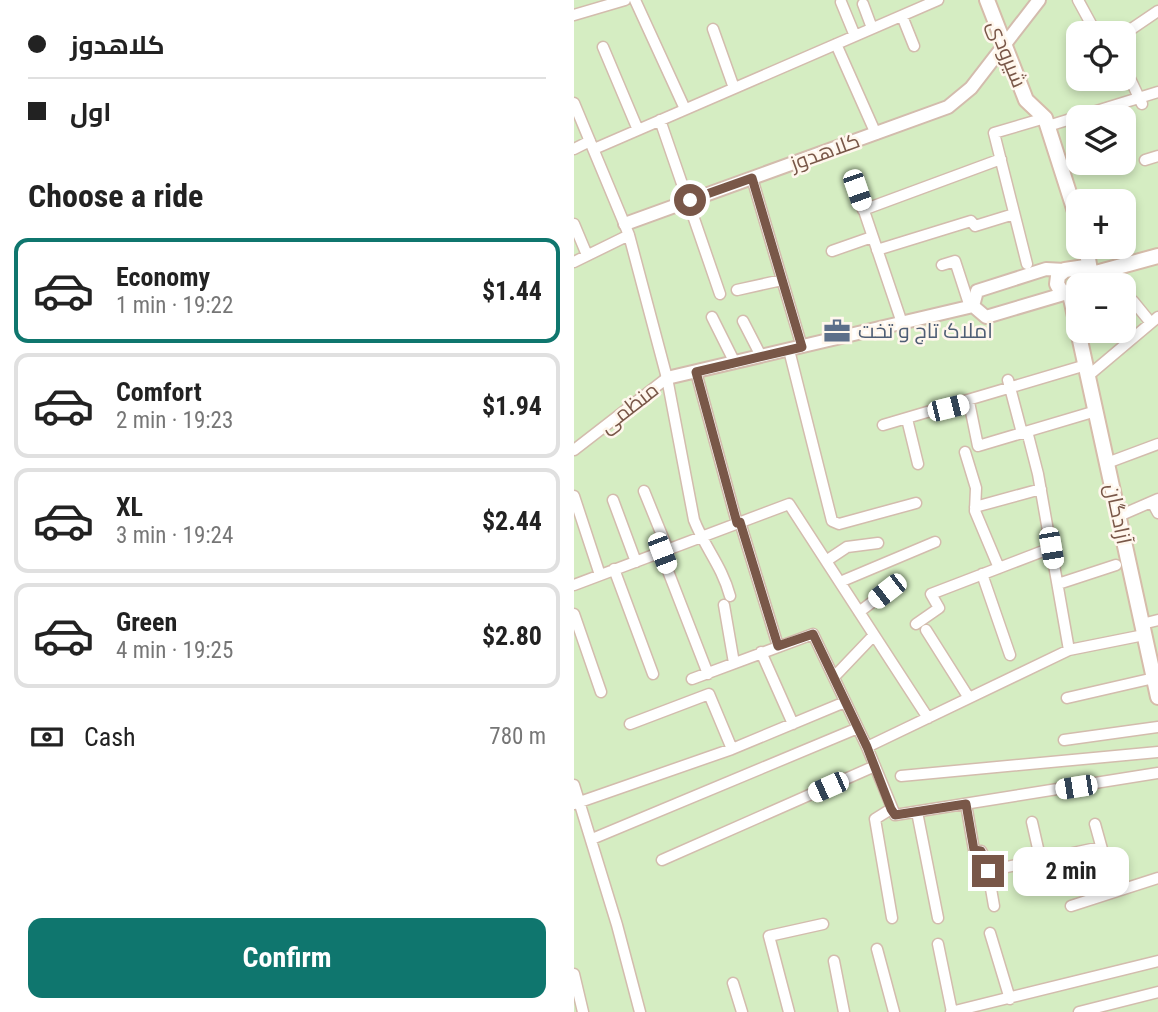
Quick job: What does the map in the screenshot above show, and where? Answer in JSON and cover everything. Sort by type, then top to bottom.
[{"type":"main road","name":"شیرودی","points":[[987,0],[1003,47],[1026,100],[1047,122],[1068,189]]},
{"type":"main road","points":[[1100,273],[1158,256]]},
{"type":"main road","points":[[1065,270],[1078,267],[1086,273]]},
{"type":"main road","name":"آزادگان","points":[[1065,270],[1057,279],[1061,291],[1066,291]]},
{"type":"main road","name":"آزادگان","points":[[1081,343],[1143,629],[1154,657],[1158,697]]},
{"type":"street","points":[[574,15],[625,0]]},
{"type":"street","points":[[635,0],[685,109]]},
{"type":"street","points":[[574,149],[638,130],[938,0]]},
{"type":"street","name":"کلاهدوز","points":[[574,262],[627,230],[690,200],[948,107],[971,88],[1039,0]]},
{"type":"street","points":[[1078,0],[1089,21]]},
{"type":"street","points":[[841,2],[855,36]]},
{"type":"street","points":[[863,4],[872,28]]},
{"type":"street","points":[[1136,26],[1158,11]]},
{"type":"street","points":[[902,16],[914,46]]},
{"type":"street","points":[[713,29],[734,88]]},
{"type":"street","points":[[836,44],[876,134]]},
{"type":"street","points":[[603,47],[638,130]]},
{"type":"street","points":[[1136,91],[1141,101]]},
{"type":"street","points":[[1130,105],[1158,92]]},
{"type":"street","points":[[574,103],[627,230],[667,378],[686,486],[701,537],[724,571],[734,663]]},
{"type":"street","points":[[1027,264],[994,133],[1066,119]]},
{"type":"street","points":[[660,120],[690,200],[720,294]]},
{"type":"street","points":[[1145,160],[1158,156]]},
{"type":"street","points":[[863,210],[1001,159]]},
{"type":"street","points":[[752,178],[802,347]]},
{"type":"street","points":[[857,190],[902,323]]},
{"type":"street","points":[[877,250],[971,221],[975,226],[1014,214]]},
{"type":"street","points":[[574,224],[587,255]]},
{"type":"street","points":[[832,251],[873,237]]},
{"type":"street","points":[[942,265],[955,261],[971,306]]},
{"type":"street","name":"منظمی","points":[[971,306],[977,291],[1046,269],[1065,270]]},
{"type":"street","points":[[737,290],[782,280]]},
{"type":"street","name":"منظمی","points":[[971,306],[986,317],[1066,294]]},
{"type":"street","points":[[883,425],[970,407],[1009,385],[1087,371],[1155,320],[1136,304]]},
{"type":"street","name":"منظمی","points":[[574,450],[667,378],[971,306]]},
{"type":"street","points":[[712,317],[735,363]]},
{"type":"street","points":[[743,321],[761,356]]},
{"type":"street","points":[[789,350],[832,521],[839,524],[916,503]]},
{"type":"street","points":[[696,372],[778,646]]},
{"type":"street","points":[[1009,385],[1022,433]]},
{"type":"street","points":[[970,407],[978,446],[1096,411]]},
{"type":"street","points":[[907,419],[918,464]]},
{"type":"street","points":[[1022,433],[1028,435],[1041,489],[1069,650]]},
{"type":"street","points":[[1107,463],[1158,444]]},
{"type":"street","points":[[965,452],[976,488],[975,507],[999,568]]},
{"type":"street","points":[[975,507],[1041,489]]},
{"type":"street","points":[[644,491],[708,674]]},
{"type":"street","points":[[574,496],[600,575]]},
{"type":"street","points":[[613,500],[636,562]]},
{"type":"street","points":[[1119,516],[1155,500],[1158,513]]},
{"type":"street","points":[[574,585],[789,503],[928,718]]},
{"type":"street","points":[[840,582],[935,542]]},
{"type":"street","points":[[826,561],[847,547],[878,543]]},
{"type":"street","points":[[916,624],[939,608],[931,594],[1051,548]]},
{"type":"street","points":[[1058,584],[1115,565]]},
{"type":"street","points":[[614,569],[653,674]]},
{"type":"street","points":[[982,574],[1010,655]]},
{"type":"street","points":[[859,612],[887,591]]},
{"type":"street","points":[[574,614],[601,692]]},
{"type":"street","points":[[867,747],[1069,650],[1143,629],[1158,620]]},
{"type":"street","points":[[926,630],[969,698]]},
{"type":"street","points":[[692,679],[813,634],[867,747],[895,815],[1158,773]]},
{"type":"street","points":[[834,677],[874,635]]},
{"type":"street","points":[[761,652],[793,724]]},
{"type":"street","points":[[1067,698],[1154,678]]},
{"type":"street","points":[[630,724],[709,694],[732,749]]},
{"type":"street","points":[[577,803],[732,749],[845,702]]},
{"type":"street","points":[[1064,740],[1158,727]]},
{"type":"street","points":[[592,839],[858,728]]},
{"type":"street","points":[[901,776],[1158,752]]},
{"type":"street","points":[[662,860],[875,766]]},
{"type":"street","points":[[574,785],[577,803],[592,839],[640,1012]]},
{"type":"street","points":[[966,804],[974,850],[981,851],[988,871],[994,906]]},
{"type":"street","points":[[891,809],[875,819],[892,918]]},
{"type":"street","points":[[917,812],[938,918]]},
{"type":"street","points":[[1032,822],[1046,888]]},
{"type":"street","points":[[1095,824],[1114,892]]},
{"type":"street","points":[[988,871],[1101,847]]},
{"type":"street","points":[[1071,906],[1158,878]]},
{"type":"street","points":[[789,1012],[769,936],[822,925]]},
{"type":"street","points":[[990,933],[1010,999]]},
{"type":"street","points":[[939,944],[952,1012],[1158,961]]},
{"type":"street","points":[[877,949],[894,1012]]},
{"type":"street","points":[[834,961],[844,1012]]},
{"type":"street","points":[[574,974],[583,1012]]},
{"type":"street","points":[[733,983],[741,1012]]},
{"type":"street","points":[[1079,1012],[1158,992]]},
{"type":"green space","points":[[574,0],[1158,0],[1158,1012],[574,1012]]},
{"type":"place","name":"املاک تاج و تخت","points":[[837,331]]},
{"type":"route","points":[[690,200],[752,178],[802,347],[696,372],[737,523],[740,522],[778,646],[813,634],[867,747],[895,815],[966,804],[974,850],[981,851],[988,871]]}]
